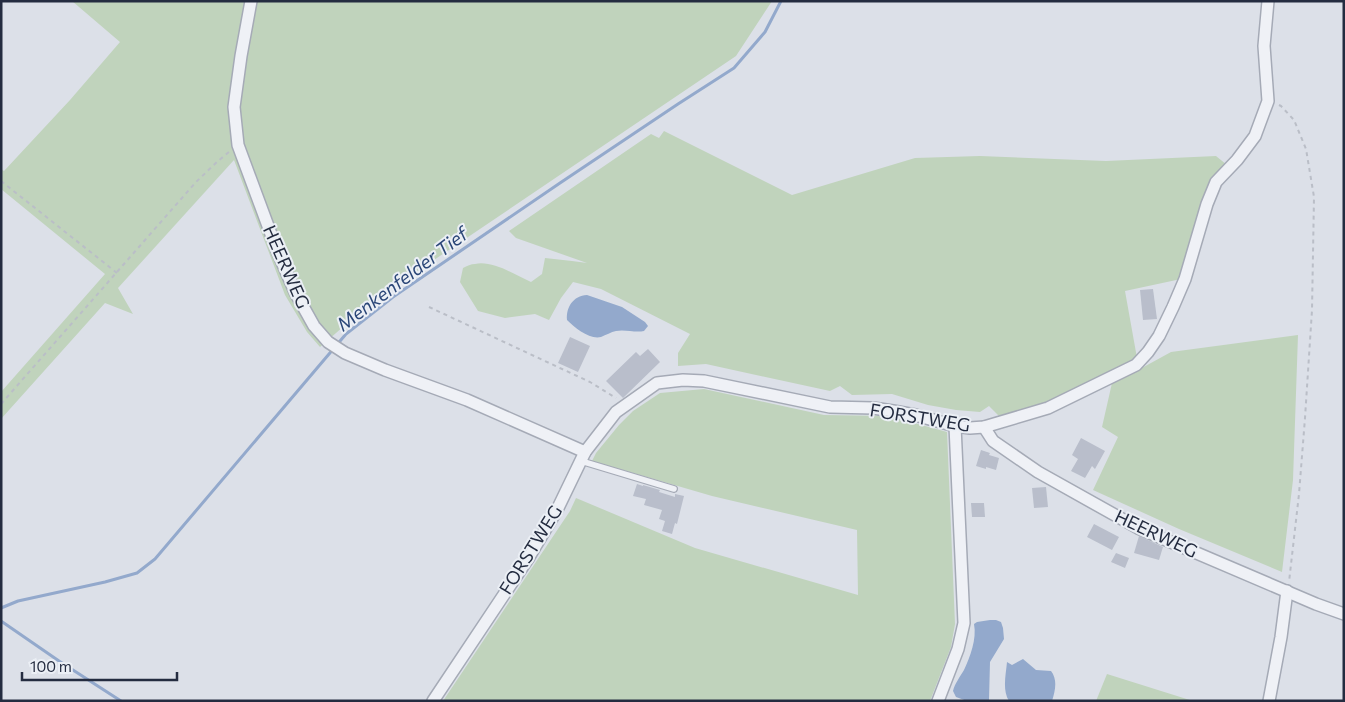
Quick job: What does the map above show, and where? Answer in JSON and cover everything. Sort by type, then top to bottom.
[{"type":"street","name":"HEERWEG","points":[[251,1],[234,108],[238,145],[278,253],[295,292],[314,326],[328,342],[345,353],[384,370],[467,400],[583,457]]},
{"type":"street","name":"FORSTWEG","points":[[433,701],[529,557],[557,510],[583,457],[616,412],[656,382],[704,381],[830,407],[873,408],[893,411],[970,428],[984,427],[1048,408],[1136,365],[1159,336],[1185,279],[1207,204],[1216,182],[1237,160],[1255,136],[1268,101],[1264,46],[1268,1]]},
{"type":"street","points":[[938,701],[958,648],[964,623],[955,426]]},
{"type":"street","name":"HEERWEG","points":[[984,427],[993,440],[1038,472],[1138,528],[1287,592],[1344,614]]},
{"type":"street","points":[[1269,701],[1287,592]]},
{"type":"lane","points":[[583,457],[674,489]]},
{"type":"path","points":[[1268,101],[1281,106],[1294,120],[1306,149],[1314,197],[1312,310],[1305,418],[1299,494],[1287,592]]},
{"type":"path","points":[[1,404],[196,182],[238,145]]},
{"type":"path","points":[[1,181],[117,273]]},
{"type":"path","points":[[429,308],[590,382],[626,405]]},
{"type":"green space","points":[[72,1],[772,1],[736,56],[394,287],[360,312],[320,347],[307,332],[285,295],[234,160],[118,288],[133,314],[105,303],[1,419],[1,392],[105,274],[1,189],[1,169],[4,171],[70,100],[120,42]]},
{"type":"green space","points":[[664,131],[792,195],[915,158],[980,156],[1106,161],[1216,156],[1227,165],[1181,279],[1125,291],[1137,358],[1110,374],[1045,404],[1000,417],[989,406],[980,412],[956,410],[928,405],[892,394],[852,395],[840,386],[830,391],[706,364],[678,366],[678,353],[690,334],[601,289],[573,282],[561,298],[549,320],[535,314],[505,318],[478,311],[460,282],[463,268],[474,264],[489,264],[531,282],[542,274],[545,258],[587,263],[516,238],[509,231],[651,134],[659,138]]},
{"type":"green space","points":[[1298,335],[1293,480],[1282,572],[1179,529],[1093,490],[1118,437],[1102,427],[1112,383],[1171,352]]},
{"type":"green space","points":[[704,389],[824,415],[889,416],[947,432],[955,624],[951,647],[930,701],[443,701],[570,511],[576,498],[695,548],[858,595],[857,530],[712,496],[592,461],[596,453],[633,411],[660,393]]},
{"type":"green space","points":[[1107,674],[1193,701],[1096,701]]},
{"type":"water","points":[[587,295],[622,307],[648,326],[644,331],[619,331],[601,337],[592,337],[578,330],[567,320],[569,307],[574,300]]},
{"type":"water","points":[[990,620],[1001,622],[1004,639],[990,662],[989,700],[967,701],[956,697],[953,691],[971,654],[975,636],[974,624]]},
{"type":"water","points":[[1023,659],[1036,670],[1051,671],[1055,682],[1052,701],[1009,701],[1005,687],[1007,662],[1012,665]]},
{"type":"building","points":[[1153,289],[1157,319],[1143,320],[1140,290]]},
{"type":"building","points":[[570,337],[590,346],[578,372],[558,363]]},
{"type":"building","points":[[648,349],[660,362],[623,398],[606,381],[636,352],[640,356]]},
{"type":"building","points":[[1081,438],[1105,451],[1095,469],[1092,466],[1085,478],[1071,471],[1078,459],[1072,455]]},
{"type":"building","points":[[981,450],[999,458],[996,470],[976,466]]},
{"type":"building","points":[[637,484],[660,490],[659,492],[675,497],[675,494],[684,496],[677,524],[675,523],[672,534],[662,531],[665,521],[659,519],[662,510],[644,505],[646,499],[633,496]]},
{"type":"building","points":[[1046,487],[1048,507],[1034,508],[1032,488]]},
{"type":"building","points":[[971,503],[984,503],[985,517],[972,517]]},
{"type":"building","points":[[1094,524],[1119,537],[1112,550],[1087,537]]},
{"type":"building","points":[[1139,536],[1163,547],[1159,560],[1134,553]]},
{"type":"building","points":[[1116,553],[1129,558],[1125,568],[1111,562]]},
{"type":"waterway","name":"Menkenfelder Tief","points":[[1,608],[18,601],[137,573],[155,559],[346,334],[393,297],[560,183],[734,68],[765,32],[781,1]]},
{"type":"waterway","points":[[1,621],[121,701]]}]
